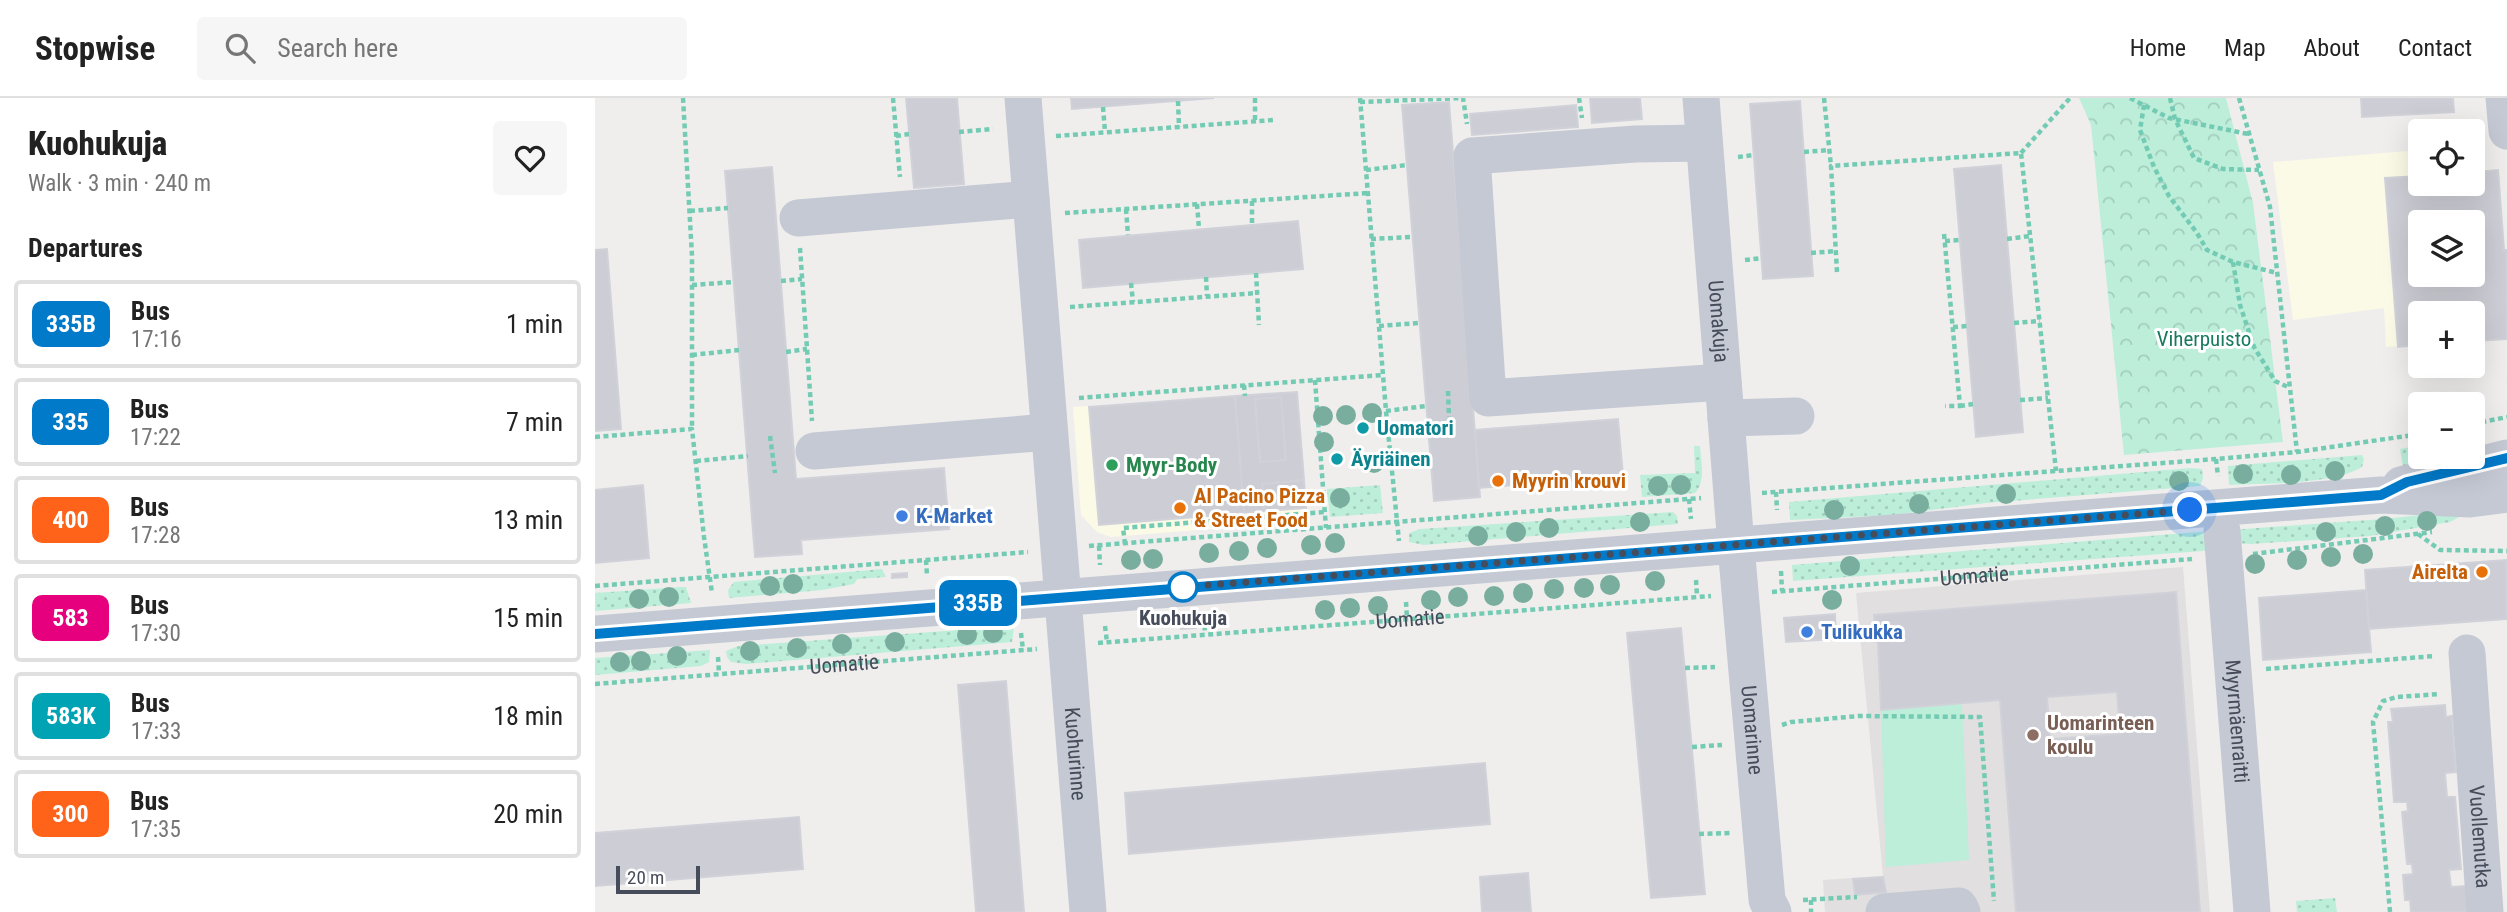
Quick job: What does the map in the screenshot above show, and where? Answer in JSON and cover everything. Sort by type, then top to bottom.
[{"type":"street","name":"Uomakuja","points":[[1701,98],[1736,546]]},
{"type":"street","points":[[2504,98],[2507,131]]},
{"type":"street","points":[[1014,113],[1031,199],[1062,596]]},
{"type":"street","points":[[1705,143],[1635,144],[1472,156],[1488,398],[1723,382]]},
{"type":"street","points":[[798,218],[1031,199]]},
{"type":"street","points":[[1726,418],[1796,416]]},
{"type":"street","points":[[814,451],[1048,417]]},
{"type":"street","points":[[2381,495],[2407,482],[2507,458]]},
{"type":"street","points":[[595,634],[2381,495],[2470,499],[2507,494]]},
{"type":"street","name":"Myyrmäenraitti","points":[[2223,544],[2252,912]]},
{"type":"street","name":"Uomarinne","points":[[1736,546],[1767,900],[1785,906]]},
{"type":"street","name":"Kuohurinne","points":[[1062,596],[1088,912]]},
{"type":"street","name":"Vuollemutka","points":[[2467,653],[2469,692],[2492,789],[2485,912]]},
{"type":"street","points":[[1893,911],[1960,909]]},
{"type":"path","points":[[683,98],[690,211],[692,429],[713,601]]},
{"type":"path","points":[[893,98],[903,209]]},
{"type":"path","points":[[1255,98],[1255,121]]},
{"type":"path","points":[[1400,549],[1360,100],[1463,98],[1472,156]]},
{"type":"path","points":[[1824,98],[1837,272]]},
{"type":"path","points":[[1831,166],[2021,153],[2070,98]]},
{"type":"path","points":[[2130,98],[2175,119],[2249,134]]},
{"type":"path","points":[[2170,98],[2175,119],[2193,158],[2224,169],[2259,170]]},
{"type":"path","points":[[2239,98],[2270,207],[2297,452]]},
{"type":"path","points":[[1178,101],[1179,127]]},
{"type":"path","points":[[2144,105],[2140,130],[2154,167],[2169,196],[2207,250],[2233,262],[2277,273]]},
{"type":"path","points":[[1103,107],[1105,132]]},
{"type":"path","points":[[959,132],[1014,113]]},
{"type":"path","points":[[1045,137],[1273,120]]},
{"type":"path","points":[[896,136],[909,134]]},
{"type":"path","points":[[1804,152],[1829,150]]},
{"type":"path","points":[[2021,153],[2056,471]]},
{"type":"path","points":[[1366,170],[1407,165]]},
{"type":"path","points":[[1064,213],[1368,193]]},
{"type":"path","points":[[1252,201],[1252,225]]},
{"type":"path","points":[[1197,204],[1199,229]]},
{"type":"path","points":[[690,211],[728,208]]},
{"type":"path","points":[[1126,209],[1128,235]]},
{"type":"path","points":[[798,218],[814,451]]},
{"type":"path","points":[[1944,234],[1960,406]]},
{"type":"path","points":[[2007,239],[2031,236]]},
{"type":"path","points":[[1371,239],[1412,237]]},
{"type":"path","points":[[1945,241],[1960,240]]},
{"type":"path","points":[[1811,253],[1836,251]]},
{"type":"path","points":[[2233,262],[2240,305],[2254,347],[2275,381],[2290,388]]},
{"type":"path","points":[[1256,273],[1259,325]]},
{"type":"path","points":[[1206,277],[1207,296]]},
{"type":"path","points":[[781,281],[802,279]]},
{"type":"path","points":[[692,285],[734,282]]},
{"type":"path","points":[[1131,284],[1133,302]]},
{"type":"path","points":[[1062,308],[1257,293]]},
{"type":"path","points":[[2014,323],[2040,321]]},
{"type":"path","points":[[1379,326],[1419,323]]},
{"type":"path","points":[[1953,327],[1967,326]]},
{"type":"path","points":[[786,352],[807,349]]},
{"type":"path","points":[[692,355],[739,350]]},
{"type":"path","points":[[1048,417],[1244,386],[1383,375]]},
{"type":"path","points":[[1315,380],[1326,528]]},
{"type":"path","points":[[1244,386],[1245,396]]},
{"type":"path","points":[[1448,391],[1449,417]]},
{"type":"path","points":[[2020,400],[2048,398]]},
{"type":"path","points":[[1945,406],[1973,404]]},
{"type":"path","points":[[1386,411],[1426,406]]},
{"type":"path","points":[[2485,422],[2507,417]]},
{"type":"path","points":[[595,437],[692,429]]},
{"type":"path","points":[[770,436],[775,473]]},
{"type":"path","points":[[595,586],[2216,459],[2297,452],[2408,436]]},
{"type":"path","points":[[696,461],[748,456]]},
{"type":"path","points":[[2216,459],[2218,484]]},
{"type":"path","points":[[1125,544],[1123,528],[1255,515],[1325,512]]},
{"type":"path","name":"Uomatie","points":[[595,684],[1407,618],[1740,595],[2223,544],[2441,531]]},
{"type":"path","points":[[2417,534],[2440,550],[2507,551]]},
{"type":"path","points":[[926,560],[927,576]]},
{"type":"path","points":[[1405,596],[1407,618]]},
{"type":"path","points":[[1204,616],[1205,634]]},
{"type":"path","points":[[717,650],[719,674]]},
{"type":"path","points":[[2233,672],[2467,653]]},
{"type":"path","points":[[1685,668],[1717,667]]},
{"type":"path","points":[[2390,912],[2373,722],[2376,712],[2382,701],[2397,697],[2469,692]]},
{"type":"path","points":[[1773,723],[1780,726],[1791,722],[1859,716],[1980,717],[1995,912]]},
{"type":"path","points":[[1780,726],[1780,734]]},
{"type":"path","points":[[1692,747],[1734,744]]},
{"type":"path","points":[[1699,834],[1741,832]]},
{"type":"path","points":[[1785,906],[1811,900],[1889,894],[1893,911]]},
{"type":"path","points":[[1811,900],[1811,912]]},
{"type":"shaded area","points":[[2408,151],[2408,196],[2485,196],[2485,169],[2498,170],[2504,250],[2507,250],[2507,339],[2485,340],[2485,301],[2408,301],[2408,346],[2386,347],[2384,308],[2293,320],[2273,162]]},
{"type":"shaded area","points":[[1297,392],[1308,521],[1111,537],[1097,532],[1081,515],[1073,407]]},
{"type":"shaded area","name":"Uomarinteen koulu","points":[[2183,567],[2210,912],[1825,912],[1823,880],[1883,876],[1856,593]]},
{"type":"green space","name":"Viherpuisto","points":[[2079,98],[2226,98],[2253,203],[2283,442],[2124,455],[2091,125]]},
{"type":"green space","points":[[1694,446],[1700,446],[1702,471],[1701,483],[1695,493],[1642,497],[1640,475],[1695,473]]},
{"type":"green space","points":[[2408,447],[2408,466],[2403,467],[2400,449]]},
{"type":"green space","points":[[2362,455],[2362,467],[2334,477],[2298,482],[2229,485],[2228,466]]},
{"type":"green space","points":[[2202,469],[2200,486],[1986,503],[1893,515],[1790,520],[1789,502]]},
{"type":"green space","points":[[1380,485],[1383,513],[1330,517],[1327,489]]},
{"type":"green space","points":[[2459,511],[2461,516],[2450,522],[2370,536],[2251,544],[2237,543],[2230,530],[2383,519]]},
{"type":"green space","points":[[1673,512],[1677,516],[1678,524],[1424,545],[1409,542],[1409,533],[1420,529]]},
{"type":"green space","points":[[2210,531],[2208,550],[2203,551],[1793,581],[1792,565]]},
{"type":"green space","points":[[882,569],[886,577],[857,579],[854,584],[822,590],[729,598],[728,590],[734,582]]},
{"type":"green space","points":[[686,587],[691,603],[595,611],[595,593]]},
{"type":"green space","points":[[1014,626],[1012,642],[746,664],[731,662],[726,651],[738,646]]},
{"type":"green space","points":[[710,650],[709,662],[701,666],[595,675],[595,658]]},
{"type":"green space","points":[[1962,704],[1969,860],[1886,867],[1881,710]]},
{"type":"green space","points":[[2335,898],[2337,912],[2297,912],[2296,901]]},
{"type":"building","points":[[906,98],[957,98],[964,184],[914,188]]},
{"type":"building","points":[[1071,98],[1214,98],[1072,109]]},
{"type":"building","points":[[1590,98],[1640,98],[1642,119],[1592,123]]},
{"type":"building","points":[[2361,98],[2453,98],[2454,112],[2362,117]]},
{"type":"building","points":[[1800,101],[1813,276],[1763,279],[1750,104]]},
{"type":"building","points":[[1449,102],[1480,497],[1434,501],[1402,105]]},
{"type":"building","points":[[1576,105],[1578,127],[1472,135],[1470,114]]},
{"type":"building","points":[[2001,165],[2023,432],[1976,437],[1954,169]]},
{"type":"building","points":[[772,167],[796,479],[944,468],[949,529],[801,540],[802,554],[755,557],[725,171]]},
{"type":"building","points":[[2498,170],[2504,250],[2507,250],[2507,339],[2485,340],[2485,301],[2408,301],[2408,346],[2398,347],[2385,178],[2408,177],[2408,196],[2485,196],[2485,171]]},
{"type":"building","points":[[1298,221],[1303,269],[1083,288],[1079,240]]},
{"type":"building","points":[[607,249],[621,429],[595,431],[595,250]]},
{"type":"building","points":[[1297,392],[1304,480],[1262,484],[1264,511],[1244,513],[1235,396]],"holes":[[[1281,397],[1286,460],[1260,462],[1255,399]]]},
{"type":"building","points":[[1235,396],[1244,513],[1099,525],[1089,407]]},
{"type":"building","points":[[1281,397],[1286,460],[1260,462],[1255,399]]},
{"type":"building","points":[[1618,419],[1623,476],[1479,488],[1475,430]]},
{"type":"building","points":[[1304,480],[1306,508],[1264,511],[1262,484]]},
{"type":"building","points":[[643,485],[649,558],[595,563],[595,490]]},
{"type":"building","points":[[2506,560],[2507,619],[2369,629],[2365,570]]},
{"type":"building","points":[[907,573],[907,577],[892,578],[892,574]]},
{"type":"building","points":[[2366,590],[2371,652],[2263,660],[2259,598]]},
{"type":"building","points":[[2176,592],[2200,912],[2016,912],[2000,700],[1881,710],[1874,615]],"holes":[[[2117,692],[2120,734],[2050,739],[2047,697]]]},
{"type":"building","points":[[1835,614],[1836,639],[1786,642],[1784,618]]},
{"type":"building","points":[[1196,624],[1196,628],[1181,629],[1181,625]]},
{"type":"building","points":[[1681,628],[1705,894],[1651,898],[1627,633]]},
{"type":"building","points":[[1006,681],[1024,912],[976,912],[958,685]]},
{"type":"building","points":[[2445,705],[2446,717],[2452,716],[2456,772],[2445,773],[2447,797],[2455,797],[2461,869],[2449,870],[2451,887],[2466,886],[2469,912],[2411,912],[2410,900],[2405,900],[2403,875],[2413,874],[2412,864],[2407,864],[2402,812],[2408,811],[2407,802],[2394,802],[2388,722],[2393,722],[2391,709]]},
{"type":"building","points":[[1485,763],[1490,824],[1129,854],[1125,793]]},
{"type":"building","points":[[799,817],[803,869],[595,886],[595,833]]},
{"type":"building","points":[[1528,873],[1531,912],[1482,912],[1480,877]]},
{"type":"building","points":[[1883,877],[1886,892],[1855,895],[1853,879]]},
{"type":"bus line","name":"335B","points":[[595,634],[2381,495],[2407,482],[2507,458]]},
{"type":"place","name":"Uomatori","points":[[1363,428]]},
{"type":"place","name":"Äyriäinen","points":[[1337,459]]},
{"type":"place","name":"Myyr-Body","points":[[1112,465]]},
{"type":"place","name":"Myyrin krouvi","points":[[1498,481]]},
{"type":"place","name":"Al Pacino Pizza & Street Food","points":[[1180,508]]},
{"type":"place","name":"K-Market","points":[[902,516]]},
{"type":"place","name":"Airelta","points":[[2482,572]]},
{"type":"place","name":"Kuohukuja","points":[[1183,587]]},
{"type":"place","name":"Tulikukka","points":[[1807,632]]},
{"type":"place","name":"Uomarinteen koulu","points":[[2033,735]]},
{"type":"route","points":[[1183,587],[2190,510]]}]
